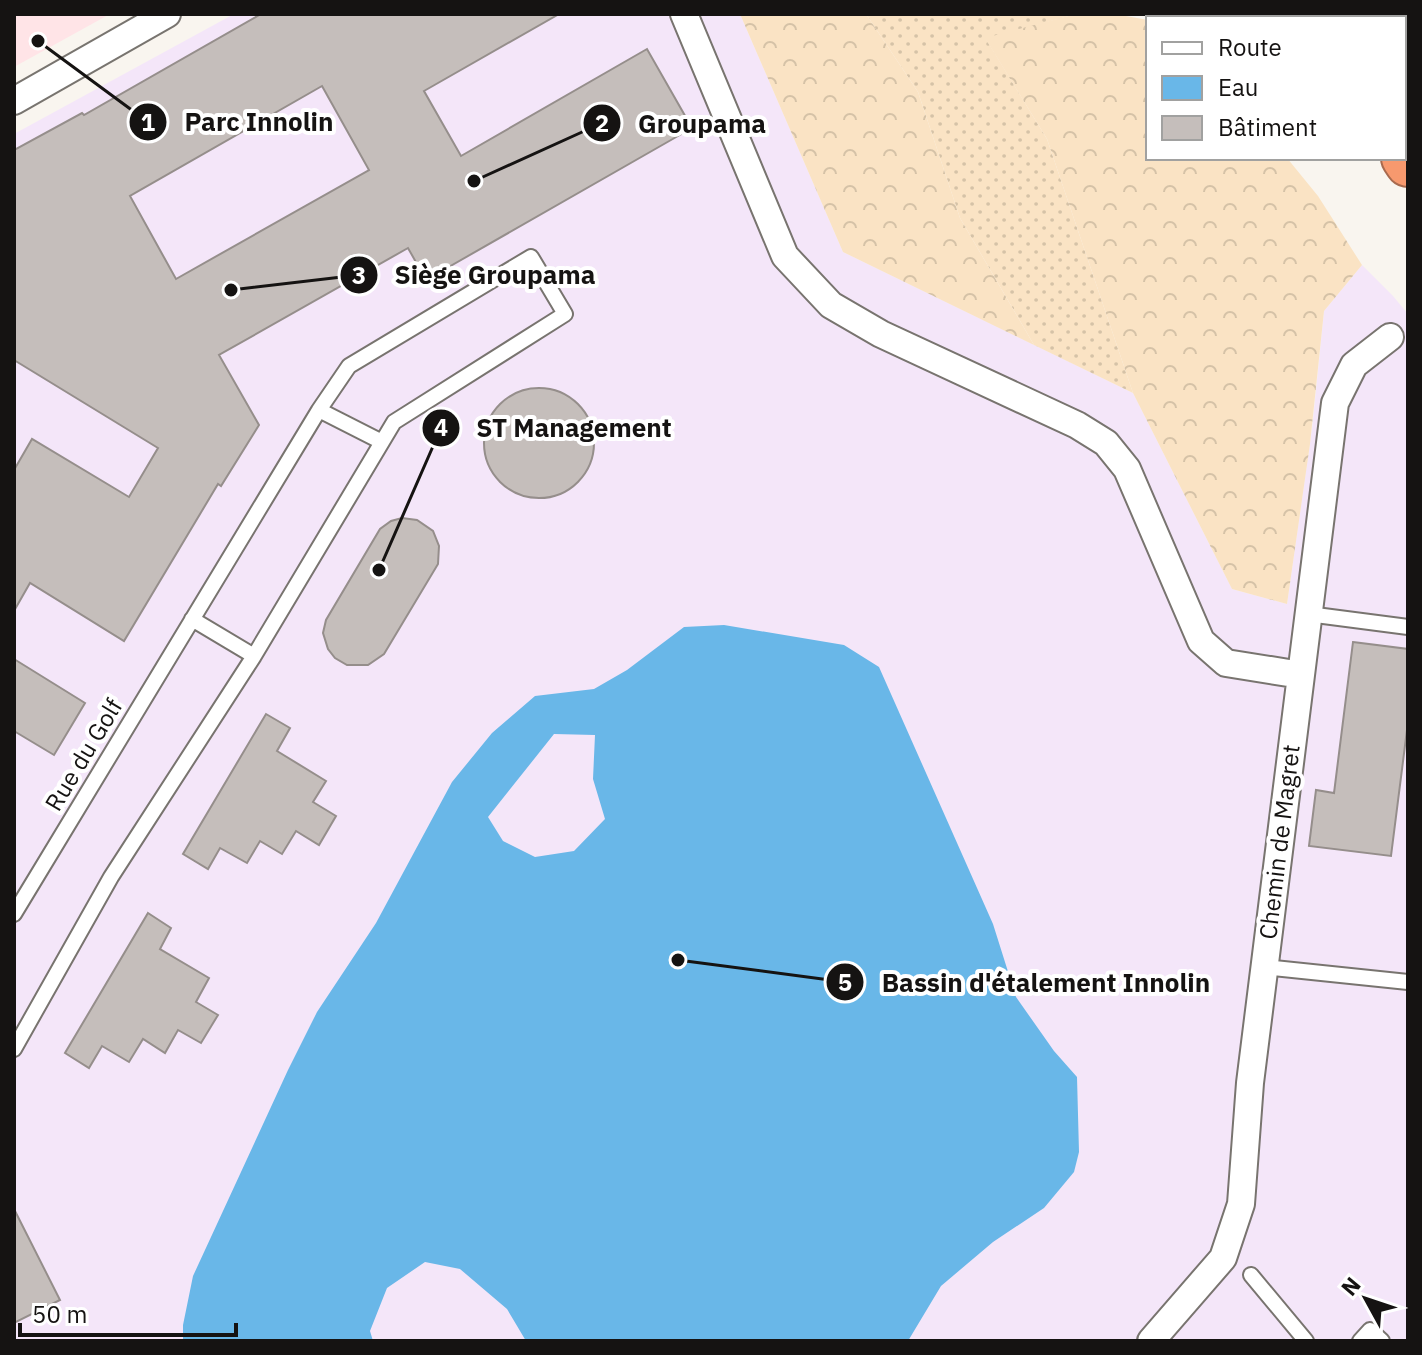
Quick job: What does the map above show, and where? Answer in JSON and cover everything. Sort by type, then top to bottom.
[{"type":"street","points":[[14,101],[167,14]]},
{"type":"street","points":[[684,14],[785,256],[831,305],[881,334],[1077,425],[1106,443],[1127,469],[1201,641],[1226,663],[1301,675]]},
{"type":"street","name":"Chemin de Magret","points":[[1151,1341],[1223,1258],[1241,1204],[1250,1083],[1335,403],[1354,365],[1390,337]]},
{"type":"lane","name":"Rue du Golf","points":[[14,914],[319,410],[349,366],[531,257],[565,314],[394,422],[382,442]]},
{"type":"lane","points":[[14,1049],[111,877],[254,656],[382,442],[319,410]]},
{"type":"lane","points":[[1308,614],[1408,627]]},
{"type":"lane","points":[[192,619],[254,656]]},
{"type":"lane","points":[[1264,967],[1408,982]]},
{"type":"lane","points":[[1251,1275],[1306,1341]]},
{"type":"lane","points":[[1360,1341],[1370,1330],[1382,1341]]},
{"type":"shaded area","points":[[14,14],[110,14],[14,67]]},
{"type":"shaded area","points":[[234,14],[740,14],[843,252],[1133,393],[1232,589],[1287,604],[1312,429],[1324,311],[1362,265],[1393,296],[1408,314],[1408,1341],[14,1341],[14,134]]},
{"type":"green space","points":[[740,14],[866,14],[918,92],[960,218],[1034,345],[843,252]]},
{"type":"green space","points":[[866,14],[1076,14],[986,39],[1047,139],[1133,393],[1034,345],[960,218],[918,92]]},
{"type":"green space","points":[[1076,14],[1115,14],[1146,20],[1146,160],[1289,160],[1318,196],[1362,265],[1324,311],[1310,444],[1287,604],[1232,589],[1133,393],[1047,139],[985,38]]},
{"type":"water","points":[[724,625],[844,645],[879,667],[993,924],[1016,997],[1054,1051],[1077,1077],[1079,1152],[1074,1172],[1044,1208],[993,1242],[941,1286],[908,1341],[526,1341],[507,1309],[460,1269],[425,1262],[387,1288],[370,1331],[373,1341],[183,1341],[183,1325],[193,1276],[288,1070],[317,1012],[376,923],[452,782],[492,733],[535,696],[594,689],[627,670],[684,627]],"holes":[[[554,734],[595,735],[593,779],[605,819],[574,851],[535,857],[503,841],[488,817]]]},
{"type":"building","points":[[261,14],[559,14],[424,91],[461,156],[647,49],[692,128],[426,280],[408,248],[219,355],[259,425],[221,486],[218,484],[124,641],[30,583],[14,611],[14,470],[32,439],[129,497],[158,448],[14,360],[14,150],[82,113],[84,115]],"holes":[[[322,86],[369,170],[176,279],[130,196]]]},
{"type":"building","points":[[539,388],[560,392],[578,404],[590,422],[594,443],[590,464],[578,482],[560,494],[539,498],[518,494],[500,482],[488,464],[484,443],[488,422],[500,404],[518,392]]},
{"type":"building","points":[[402,518],[417,520],[433,531],[439,546],[438,564],[384,654],[368,665],[347,665],[328,649],[323,633],[326,620],[380,529]]},
{"type":"building","points":[[1353,642],[1408,649],[1408,722],[1391,856],[1309,846],[1316,790],[1334,793]]},
{"type":"building","points":[[14,659],[85,703],[54,755],[14,731]]},
{"type":"building","points":[[266,714],[290,728],[277,751],[326,781],[313,802],[336,816],[319,845],[296,831],[282,854],[260,841],[247,863],[220,848],[208,869],[183,854]]},
{"type":"building","points":[[148,913],[171,928],[160,949],[209,978],[196,1002],[218,1015],[201,1043],[178,1030],[165,1053],[143,1039],[129,1062],[102,1046],[89,1068],[65,1053]]},
{"type":"building","points":[[14,1209],[60,1300],[14,1323]]},
{"type":"place","name":"Parc Innolin","points":[[38,41]]},
{"type":"place","name":"Groupama","points":[[474,181]]},
{"type":"place","name":"Siège Groupama","points":[[231,290]]},
{"type":"place","name":"ST Management","points":[[379,570]]},
{"type":"place","name":"Bassin d'étalement Innolin","points":[[678,960]]}]
